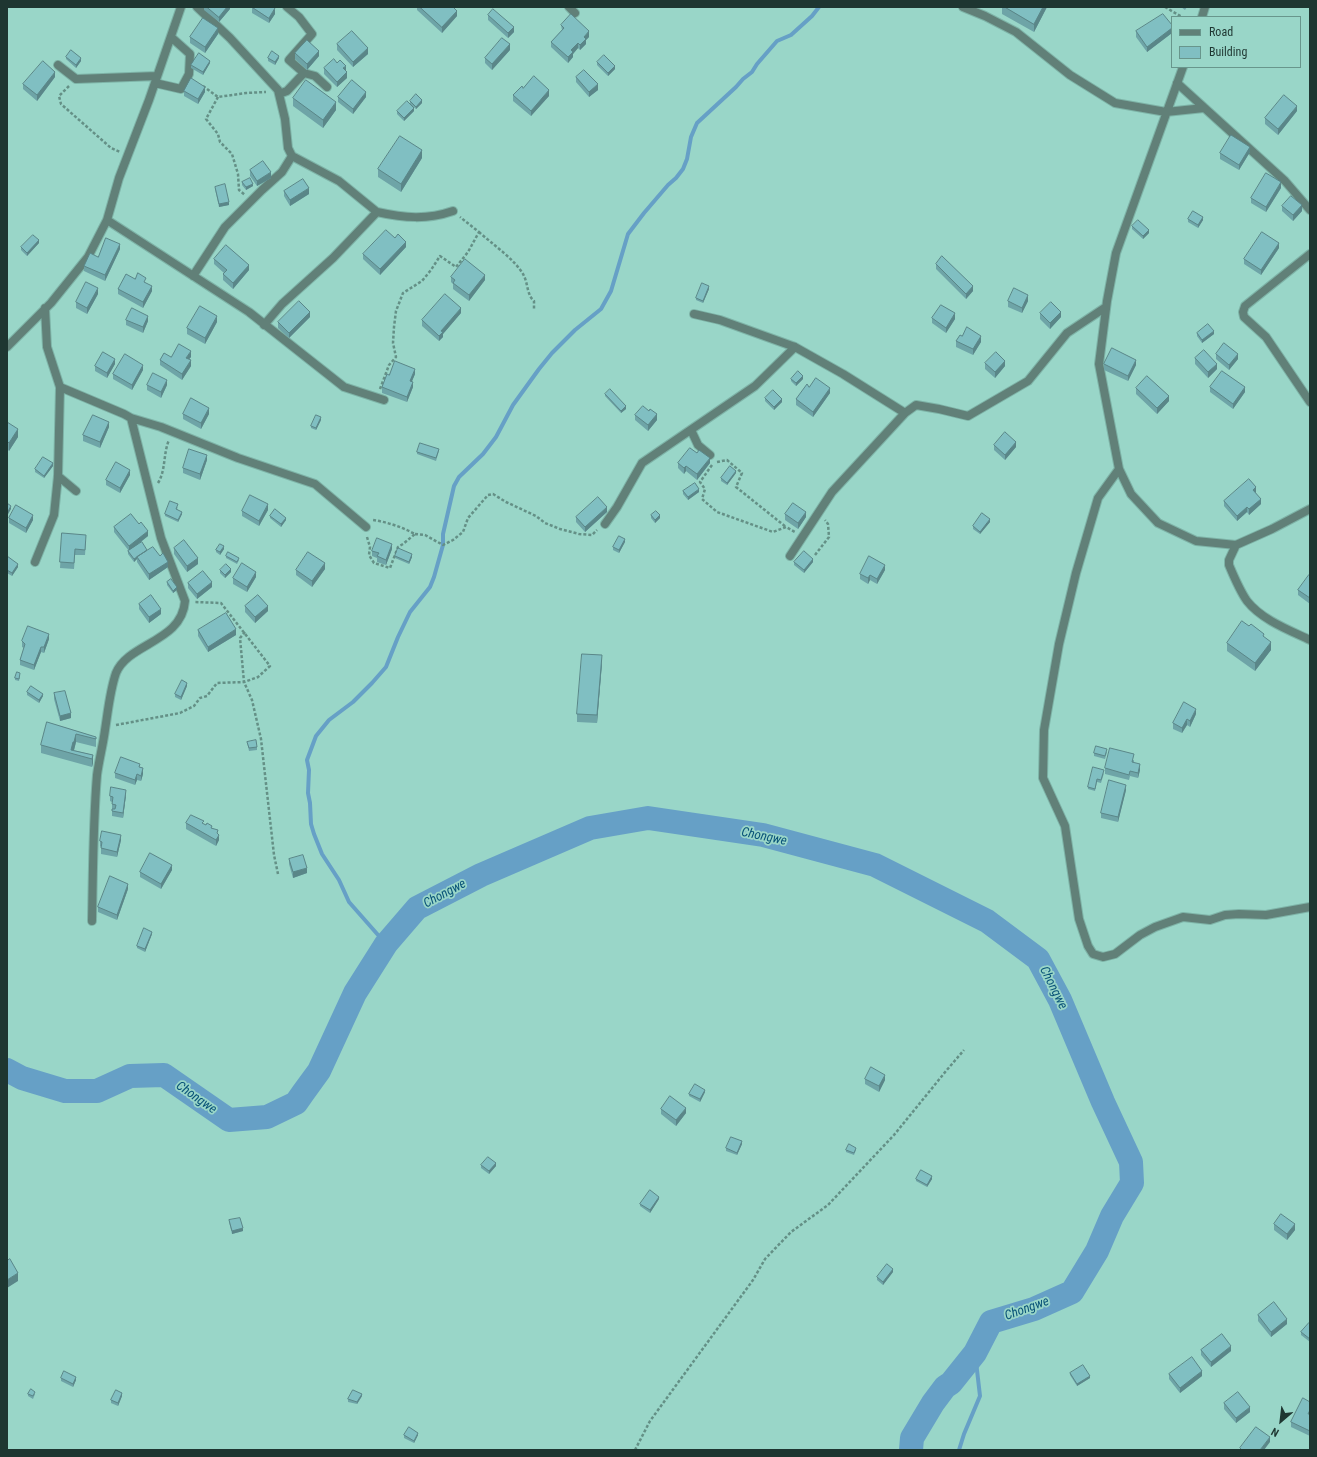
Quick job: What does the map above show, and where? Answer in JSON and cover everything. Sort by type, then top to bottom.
[{"type":"street","points":[[7,347],[45,308],[88,257],[107,220],[119,178],[181,7]]},
{"type":"street","points":[[197,7],[230,38],[279,92],[285,119],[288,148],[292,156],[339,181],[377,212],[399,217],[437,216],[453,211]]},
{"type":"street","points":[[287,7],[299,17],[312,34],[289,60],[304,73],[315,76],[326,87]]},
{"type":"street","points":[[569,7],[575,13]]},
{"type":"street","points":[[963,7],[985,16],[1016,32],[1070,75],[1115,103],[1166,112],[1204,108]]},
{"type":"street","points":[[58,65],[76,79],[156,79],[181,89],[188,78],[190,54],[171,37]]},
{"type":"street","points":[[1183,68],[1116,253],[1106,307],[1099,364],[1119,469],[1131,494],[1158,523],[1196,542],[1236,545],[1272,529],[1310,509]]},
{"type":"street","points":[[279,92],[287,90],[304,73]]},
{"type":"street","points":[[1176,83],[1285,181],[1310,210]]},
{"type":"street","points":[[193,276],[225,227],[282,172],[292,156]]},
{"type":"street","points":[[264,324],[282,304],[333,258],[377,212]]},
{"type":"street","points":[[107,220],[249,312],[344,387],[384,400]]},
{"type":"street","points":[[1310,254],[1245,306],[1243,312],[1244,318],[1266,337],[1310,402]]},
{"type":"street","points":[[790,556],[832,492],[905,413],[916,405],[939,408],[968,416],[1028,381],[1067,333],[1106,307]]},
{"type":"street","points":[[35,562],[54,515],[58,476],[60,387],[47,347],[45,308]]},
{"type":"street","points":[[694,314],[720,320],[795,347],[843,374],[905,413]]},
{"type":"street","points":[[604,524],[617,507],[642,463],[755,386],[795,347]]},
{"type":"street","points":[[60,387],[131,418],[161,427],[238,458],[315,484],[366,527]]},
{"type":"street","points":[[92,921],[94,824],[97,774],[116,673],[121,665],[132,654],[160,638],[173,626],[182,615],[185,608],[185,600],[161,538],[131,418]]},
{"type":"street","points":[[691,430],[698,445],[712,459]]},
{"type":"street","points":[[1119,469],[1098,498],[1076,573],[1059,644],[1044,730],[1043,778],[1065,826],[1079,919],[1088,946],[1093,954],[1104,957],[1115,954],[1140,935],[1155,927],[1183,917],[1210,920],[1225,915],[1266,915],[1310,907]]},
{"type":"street","points":[[58,476],[76,491]]},
{"type":"street","points":[[1236,545],[1229,560],[1229,565],[1247,600],[1257,611],[1276,623],[1310,640]]},
{"type":"path","points":[[1165,7],[1180,16]]},
{"type":"path","points":[[188,78],[207,88],[218,97],[279,92]]},
{"type":"path","points":[[76,79],[58,96],[61,104],[111,148],[128,155]]},
{"type":"path","points":[[218,97],[206,119],[218,134],[220,142],[232,154],[238,174],[239,190],[252,201]]},
{"type":"path","points":[[453,211],[511,260],[524,275],[530,298],[534,301],[534,310]]},
{"type":"path","points":[[384,400],[379,393],[389,365],[396,357],[393,343],[394,327],[396,311],[403,293],[422,281],[432,270],[440,256],[456,267],[468,252],[479,232]]},
{"type":"path","points":[[150,496],[164,470],[166,448],[173,432]]},
{"type":"path","points":[[786,527],[773,532],[717,512],[708,506],[702,499],[705,490],[700,482],[712,459],[727,460],[742,473],[736,487],[786,527],[802,537]]},
{"type":"path","points":[[358,520],[364,518],[380,520],[406,529],[415,534],[425,535],[443,545],[454,540],[463,532],[468,518],[488,494],[493,494],[560,530],[592,535],[604,524]]},
{"type":"path","points":[[815,555],[829,537],[828,524],[819,511]]},
{"type":"path","points":[[366,527],[366,535],[370,547],[369,555],[374,563],[390,568],[398,547],[415,534]]},
{"type":"path","points":[[106,727],[180,713],[194,706],[200,698],[207,696],[217,683],[244,682],[258,678],[270,666],[221,603],[201,603],[185,600]]},
{"type":"path","points":[[245,632],[240,638],[244,682],[252,700],[261,739],[274,855],[278,874]]},
{"type":"path","points":[[635,1450],[650,1421],[753,1280],[765,1259],[791,1232],[833,1200],[894,1135],[964,1050]]},
{"type":"building","points":[[207,7],[227,7],[219,17]]},
{"type":"building","points":[[252,7],[273,7],[275,8],[269,18]]},
{"type":"building","points":[[420,7],[453,7],[457,11],[442,27]]},
{"type":"building","points":[[1005,7],[1043,7],[1034,24]]},
{"type":"building","points":[[493,9],[514,27],[508,33],[488,15]]},
{"type":"building","points":[[571,14],[589,31],[584,37],[586,39],[580,45],[578,43],[571,50],[573,52],[568,57],[551,42],[564,28],[561,25]]},
{"type":"building","points":[[1163,14],[1171,24],[1171,29],[1147,47],[1136,31]]},
{"type":"building","points":[[203,18],[218,28],[205,47],[190,37]]},
{"type":"building","points":[[352,31],[368,48],[353,62],[337,44]]},
{"type":"building","points":[[502,38],[510,44],[492,64],[485,58]]},
{"type":"building","points":[[307,40],[319,51],[307,64],[295,53]]},
{"type":"building","points":[[71,50],[81,58],[76,65],[66,57]]},
{"type":"building","points":[[272,51],[279,56],[275,62],[268,58]]},
{"type":"building","points":[[199,53],[210,61],[203,72],[191,65]]},
{"type":"building","points":[[604,55],[615,66],[608,73],[597,62]]},
{"type":"building","points":[[334,59],[337,63],[340,60],[346,66],[343,68],[347,72],[337,82],[324,68]]},
{"type":"building","points":[[43,61],[55,72],[37,95],[23,84]]},
{"type":"building","points":[[584,70],[598,84],[589,92],[576,77]]},
{"type":"building","points":[[534,76],[549,90],[531,111],[513,95],[522,86],[523,88]]},
{"type":"building","points":[[191,78],[205,87],[198,99],[184,91]]},
{"type":"building","points":[[306,80],[336,102],[323,120],[293,98]]},
{"type":"building","points":[[352,80],[366,92],[353,109],[338,97]]},
{"type":"building","points":[[416,94],[422,100],[416,107],[410,101]]},
{"type":"building","points":[[1284,95],[1297,106],[1278,129],[1265,118]]},
{"type":"building","points":[[407,101],[414,108],[404,118],[397,111]]},
{"type":"building","points":[[1231,135],[1250,147],[1239,165],[1220,153]]},
{"type":"building","points":[[400,136],[422,150],[401,184],[378,169]]},
{"type":"building","points":[[263,161],[271,172],[257,181],[250,170]]},
{"type":"building","points":[[1266,173],[1281,182],[1266,207],[1251,198]]},
{"type":"building","points":[[250,178],[253,184],[246,187],[242,182]]},
{"type":"building","points":[[303,179],[309,188],[290,200],[284,191]]},
{"type":"building","points":[[225,184],[229,202],[219,204],[215,187]]},
{"type":"building","points":[[1291,196],[1302,205],[1293,215],[1282,206]]},
{"type":"building","points":[[1193,211],[1203,217],[1198,225],[1188,219]]},
{"type":"building","points":[[1138,220],[1149,230],[1143,236],[1132,226]]},
{"type":"building","points":[[386,230],[395,238],[398,234],[406,242],[380,269],[363,254]]},
{"type":"building","points":[[1262,232],[1279,243],[1261,270],[1244,259]]},
{"type":"building","points":[[33,235],[39,240],[27,253],[21,247]]},
{"type":"building","points":[[106,238],[120,244],[105,275],[84,266],[90,253],[98,257]]},
{"type":"building","points":[[226,245],[249,265],[233,283],[223,274],[227,270],[214,259]]},
{"type":"building","points":[[942,256],[973,286],[966,294],[936,264]]},
{"type":"building","points":[[465,259],[485,275],[469,295],[453,283],[455,280],[451,277]]},
{"type":"building","points":[[138,273],[146,278],[144,282],[152,286],[143,302],[118,289],[126,274],[135,279]]},
{"type":"building","points":[[86,282],[98,288],[87,308],[76,302]]},
{"type":"building","points":[[702,283],[709,286],[703,301],[696,298]]},
{"type":"building","points":[[1014,288],[1028,295],[1022,308],[1008,301]]},
{"type":"building","points":[[445,294],[461,308],[441,331],[443,332],[439,336],[422,320]]},
{"type":"building","points":[[299,301],[310,312],[289,333],[278,322]]},
{"type":"building","points":[[1051,302],[1061,312],[1050,323],[1040,313]]},
{"type":"building","points":[[941,305],[955,313],[946,328],[932,318]]},
{"type":"building","points":[[200,306],[217,316],[205,338],[187,328]]},
{"type":"building","points":[[132,308],[148,316],[143,327],[126,320]]},
{"type":"building","points":[[1208,324],[1214,331],[1202,340],[1197,333]]},
{"type":"building","points":[[967,327],[981,336],[973,349],[956,341],[960,335],[962,336]]},
{"type":"building","points":[[1224,343],[1238,354],[1229,365],[1216,354]]},
{"type":"building","points":[[179,344],[191,351],[186,358],[191,360],[182,374],[160,360],[164,353],[171,357]]},
{"type":"building","points":[[1112,348],[1136,360],[1128,376],[1104,364]]},
{"type":"building","points":[[1204,350],[1217,364],[1208,372],[1195,358]]},
{"type":"building","points":[[103,352],[115,359],[107,373],[95,366]]},
{"type":"building","points":[[996,352],[1005,361],[995,372],[985,363]]},
{"type":"building","points":[[125,354],[143,365],[132,385],[113,374]]},
{"type":"building","points":[[395,361],[415,369],[410,381],[413,382],[407,397],[382,387],[387,374],[389,375]]},
{"type":"building","points":[[798,371],[803,376],[796,383],[791,379]]},
{"type":"building","points":[[1222,371],[1245,387],[1233,404],[1210,387]]},
{"type":"building","points":[[153,373],[167,380],[161,392],[147,385]]},
{"type":"building","points":[[1147,376],[1169,396],[1157,408],[1136,388]]},
{"type":"building","points":[[816,378],[830,388],[813,412],[796,399],[807,384],[809,387]]},
{"type":"building","points":[[610,389],[626,406],[621,411],[605,394]]},
{"type":"building","points":[[773,390],[782,399],[774,407],[765,398]]},
{"type":"building","points":[[191,398],[209,408],[201,423],[183,414]]},
{"type":"building","points":[[643,406],[649,411],[650,409],[657,414],[648,425],[635,415]]},
{"type":"building","points":[[93,415],[109,422],[100,442],[83,435]]},
{"type":"building","points":[[316,415],[321,417],[316,428],[311,426]]},
{"type":"building","points":[[7,422],[18,429],[9,443],[7,441]]},
{"type":"building","points":[[1005,432],[1016,442],[1005,455],[994,445]]},
{"type":"building","points":[[420,443],[439,449],[436,458],[417,452]]},
{"type":"building","points":[[690,448],[697,453],[699,450],[710,458],[697,474],[686,466],[684,468],[678,463]]},
{"type":"building","points":[[189,449],[207,455],[200,474],[183,468]]},
{"type":"building","points":[[43,457],[53,463],[44,476],[35,469]]},
{"type":"building","points":[[116,462],[130,470],[120,488],[106,480]]},
{"type":"building","points":[[730,466],[736,471],[727,483],[721,478]]},
{"type":"building","points":[[1249,479],[1256,487],[1253,490],[1261,499],[1249,509],[1247,507],[1237,516],[1224,501]]},
{"type":"building","points":[[695,483],[699,489],[688,497],[683,491]]},
{"type":"building","points":[[250,495],[268,504],[259,521],[242,511]]},
{"type":"building","points":[[598,497],[607,507],[585,527],[576,517]]},
{"type":"building","points":[[170,501],[178,504],[176,509],[182,512],[178,520],[165,514]]},
{"type":"building","points":[[7,503],[11,506],[7,513]]},
{"type":"building","points":[[793,503],[806,512],[798,523],[785,514]]},
{"type":"building","points":[[16,505],[33,515],[26,528],[9,518]]},
{"type":"building","points":[[275,509],[286,518],[281,524],[270,516]]},
{"type":"building","points":[[656,511],[660,515],[655,520],[651,515]]},
{"type":"building","points":[[982,513],[990,519],[980,532],[973,526]]},
{"type":"building","points":[[131,514],[139,524],[141,522],[148,531],[129,546],[114,527]]},
{"type":"building","points":[[62,533],[86,535],[85,550],[75,549],[74,563],[60,562]]},
{"type":"building","points":[[619,536],[625,539],[619,550],[613,547]]},
{"type":"building","points":[[377,538],[392,544],[386,560],[377,556],[379,553],[372,551]]},
{"type":"building","points":[[184,540],[198,558],[187,566],[174,548]]},
{"type":"building","points":[[142,542],[147,550],[134,559],[128,551]]},
{"type":"building","points":[[220,544],[224,546],[220,552],[216,550]]},
{"type":"building","points":[[153,547],[160,556],[163,553],[168,562],[149,574],[137,557]]},
{"type":"building","points":[[398,548],[412,554],[409,562],[395,556]]},
{"type":"building","points":[[804,551],[813,559],[804,570],[794,562]]},
{"type":"building","points":[[228,552],[239,558],[237,562],[226,556]]},
{"type":"building","points":[[308,552],[325,563],[312,581],[296,570]]},
{"type":"building","points":[[7,556],[18,564],[12,573],[7,570]]},
{"type":"building","points":[[869,556],[885,565],[877,579],[870,575],[868,578],[860,574]]},
{"type":"building","points":[[242,563],[256,572],[247,587],[233,578]]},
{"type":"building","points":[[226,564],[231,569],[225,575],[220,570]]},
{"type":"building","points":[[203,571],[212,582],[197,594],[188,583]]},
{"type":"building","points":[[1309,575],[1310,576],[1310,598],[1298,590]]},
{"type":"building","points":[[171,579],[177,587],[173,591],[167,582]]},
{"type":"building","points":[[151,595],[161,609],[149,617],[139,604]]},
{"type":"building","points":[[258,595],[268,606],[255,617],[245,606]]},
{"type":"building","points":[[226,613],[236,629],[208,647],[198,630]]},
{"type":"building","points":[[1242,621],[1249,626],[1251,624],[1264,634],[1263,636],[1271,642],[1255,663],[1227,643]]},
{"type":"building","points":[[28,626],[49,634],[44,647],[41,647],[34,665],[20,660],[25,644],[22,641]]},
{"type":"building","points":[[582,654],[602,655],[597,715],[577,714]]},
{"type":"building","points":[[17,672],[20,673],[19,679],[15,678]]},
{"type":"building","points":[[182,680],[187,683],[181,697],[175,694]]},
{"type":"building","points":[[31,686],[43,694],[39,700],[27,692]]},
{"type":"building","points":[[65,691],[71,713],[60,716],[54,693]]},
{"type":"building","points":[[1184,702],[1196,709],[1190,721],[1187,719],[1182,728],[1173,723]]},
{"type":"building","points":[[47,722],[96,737],[96,739],[76,734],[71,750],[93,755],[92,759],[41,745]]},
{"type":"building","points":[[256,740],[257,747],[249,748],[247,742]]},
{"type":"building","points":[[1096,746],[1107,749],[1105,756],[1094,753]]},
{"type":"building","points":[[1110,748],[1134,754],[1132,762],[1140,764],[1138,773],[1130,771],[1129,775],[1105,768]]},
{"type":"building","points":[[121,757],[140,764],[139,767],[143,768],[141,776],[137,774],[135,780],[115,773]]},
{"type":"building","points":[[1093,767],[1104,770],[1101,780],[1097,779],[1095,789],[1088,787]]},
{"type":"building","points":[[1109,780],[1126,785],[1118,817],[1101,813]]},
{"type":"building","points":[[111,787],[126,790],[123,813],[112,811],[112,809],[115,809],[116,805],[112,804],[113,797],[110,796]]},
{"type":"building","points":[[191,815],[204,821],[202,823],[206,825],[207,823],[212,826],[211,828],[218,830],[217,833],[219,835],[216,840],[186,823]]},
{"type":"building","points":[[102,831],[121,835],[117,852],[101,848],[102,842],[100,841]]},
{"type":"building","points":[[150,853],[172,865],[161,884],[140,872]]},
{"type":"building","points":[[303,855],[307,868],[293,872],[289,859]]},
{"type":"building","points":[[110,876],[128,884],[117,915],[98,907]]},
{"type":"building","points":[[144,928],[152,932],[145,949],[137,946]]},
{"type":"building","points":[[871,1067],[885,1075],[879,1086],[865,1079]]},
{"type":"building","points":[[695,1084],[705,1090],[700,1099],[689,1094]]},
{"type":"building","points":[[670,1096],[686,1108],[676,1120],[661,1109]]},
{"type":"building","points":[[731,1137],[742,1141],[737,1153],[726,1148]]},
{"type":"building","points":[[849,1144],[856,1148],[854,1153],[846,1150]]},
{"type":"building","points":[[488,1157],[496,1163],[489,1171],[481,1165]]},
{"type":"building","points":[[921,1170],[932,1176],[927,1185],[916,1179]]},
{"type":"building","points":[[650,1190],[659,1197],[650,1210],[640,1204]]},
{"type":"building","points":[[1281,1214],[1295,1224],[1287,1234],[1274,1224]]},
{"type":"building","points":[[240,1218],[243,1228],[232,1231],[229,1220]]},
{"type":"building","points":[[10,1259],[18,1273],[7,1280],[7,1261]]},
{"type":"building","points":[[887,1264],[893,1269],[883,1282],[877,1277]]},
{"type":"building","points":[[1274,1302],[1287,1319],[1271,1332],[1258,1315]]},
{"type":"building","points":[[1309,1323],[1310,1324],[1310,1339],[1301,1332]]},
{"type":"building","points":[[1222,1334],[1231,1346],[1211,1362],[1201,1350]]},
{"type":"building","points":[[1192,1357],[1202,1371],[1180,1388],[1169,1374]]},
{"type":"building","points":[[1083,1365],[1090,1376],[1077,1384],[1070,1373]]},
{"type":"building","points":[[64,1371],[76,1377],[73,1384],[61,1378]]},
{"type":"building","points":[[31,1389],[35,1392],[33,1396],[28,1394]]},
{"type":"building","points":[[116,1390],[122,1393],[118,1403],[111,1400]]},
{"type":"building","points":[[353,1390],[362,1394],[357,1402],[348,1399]]},
{"type":"building","points":[[1238,1392],[1250,1407],[1236,1418],[1224,1403]]},
{"type":"building","points":[[1303,1398],[1310,1402],[1310,1410],[1308,1414],[1310,1414],[1310,1431],[1291,1422]]},
{"type":"building","points":[[409,1427],[418,1433],[414,1441],[404,1435]]},
{"type":"building","points":[[1256,1427],[1270,1437],[1260,1450],[1242,1450],[1240,1448]]},
{"type":"waterway","points":[[386,944],[349,902],[339,880],[322,854],[314,834],[311,824],[308,793],[309,770],[307,760],[316,736],[329,720],[353,702],[386,667],[410,612],[430,587],[434,577],[443,545],[443,534],[454,486],[459,477],[483,454],[496,437],[513,405],[552,353],[575,330],[601,309],[611,291],[628,234],[644,213],[683,169],[687,159],[691,137],[697,123],[752,72],[777,41],[791,35],[812,16],[819,7]]},
{"type":"waterway","name":"Chongwe","points":[[7,1070],[22,1078],[65,1091],[97,1091],[130,1076],[164,1075],[229,1120],[267,1117],[296,1103],[319,1071],[355,993],[386,944],[417,908],[481,875],[590,828],[648,818],[763,835],[875,865],[987,921],[1038,959],[1060,1000],[1103,1102],[1131,1162],[1132,1183],[1112,1216],[1097,1251],[1072,1292],[1034,1309],[991,1322],[975,1353],[933,1403],[912,1438],[911,1450]]},
{"type":"waterway","points":[[959,1450],[980,1396],[975,1353]]}]
